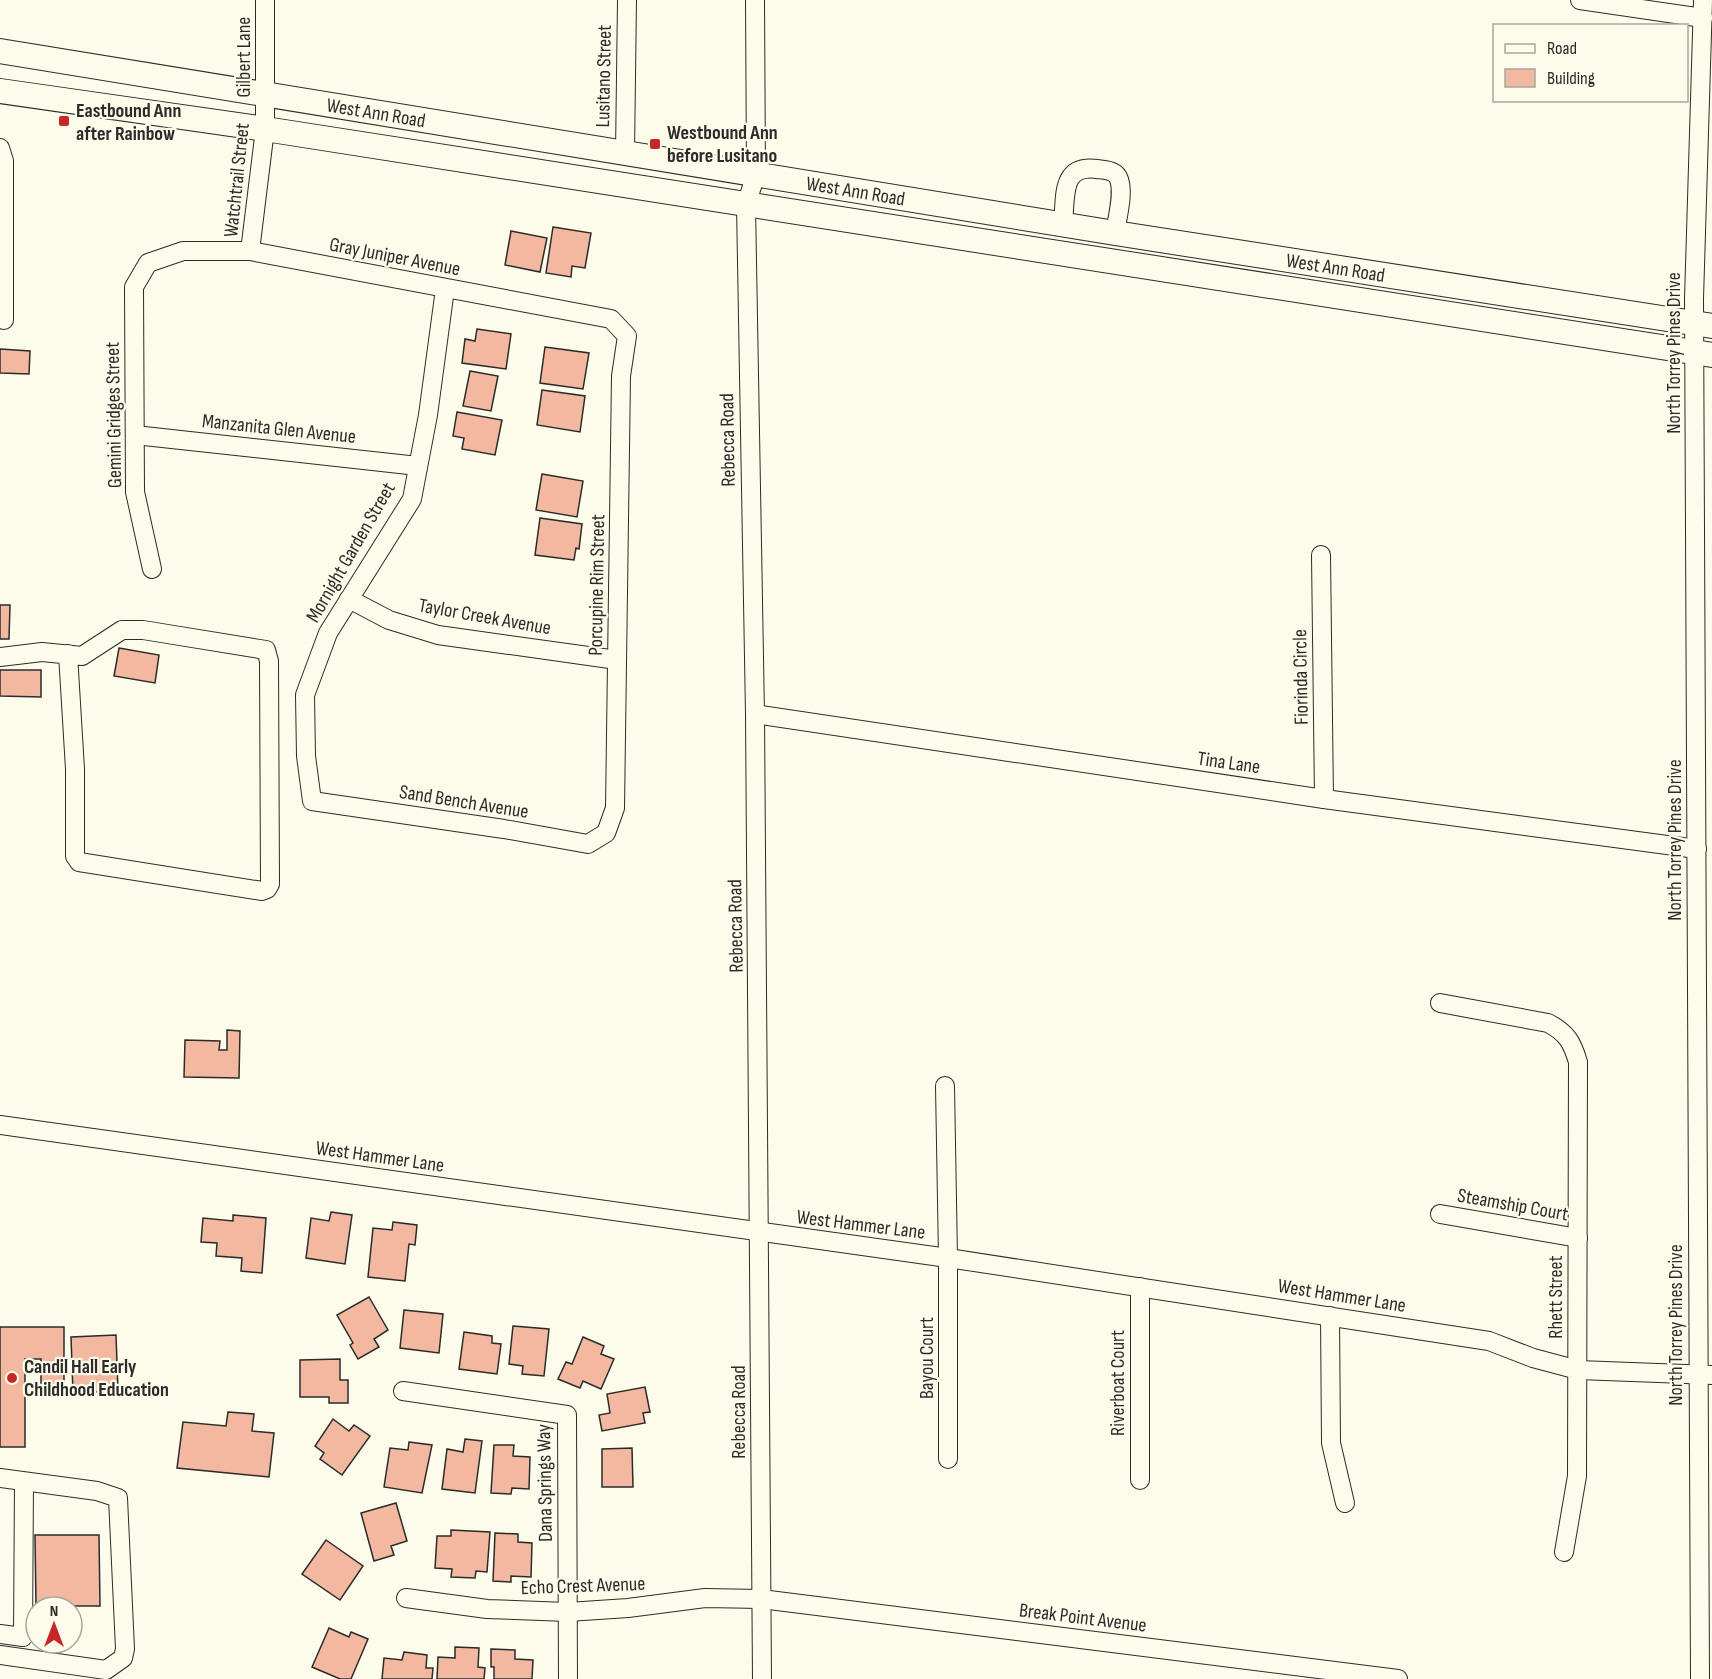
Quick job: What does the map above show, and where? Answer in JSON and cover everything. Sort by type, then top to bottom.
[{"type":"main road","name":"West Ann Road","points":[[0,51],[265,113],[746,205],[1703,353]]},
{"type":"main road","name":"West Ann Road","points":[[0,91],[265,113],[625,153],[1115,233],[1703,324]]},
{"type":"main road","points":[[1203,276],[1205,247]]},
{"type":"street","name":"Gilbert Lane","points":[[265,0],[265,113]]},
{"type":"street","name":"Lusitano Street","points":[[625,153],[627,0]]},
{"type":"street","name":"Rebecca Road","points":[[754,0],[756,174],[746,205],[755,714],[762,1679]]},
{"type":"street","points":[[1580,0],[1703,9]]},
{"type":"street","name":"North Torrey Pines Drive","points":[[1700,1679],[1705,1374],[1702,842],[1704,768],[1703,9]]},
{"type":"street","name":"Watchtrail Street","points":[[250,251],[265,113]]},
{"type":"street","points":[[0,148],[4,160],[2,180],[4,320]]},
{"type":"street","points":[[1063,224],[1068,180],[1073,172],[1083,167],[1113,171],[1118,177],[1120,190],[1115,233]]},
{"type":"street","name":"Gray Juniper Avenue","points":[[148,263],[183,251],[250,251],[611,319],[627,336]]},
{"type":"street","name":"Gemini Gridges Street","points":[[148,263],[134,287],[135,492],[152,569]]},
{"type":"street","name":"Mornight Garden Street","points":[[312,801],[306,756],[305,695],[328,633],[412,499],[445,289]]},
{"type":"street","name":"Porcupine Rim Street","points":[[606,833],[615,808],[621,376],[627,336]]},
{"type":"street","name":"Manzanita Glen Avenue","points":[[135,435],[418,466]]},
{"type":"street","name":"Fiorinda Circle","points":[[1322,555],[1324,799]]},
{"type":"street","name":"Taylor Creek Avenue","points":[[349,599],[389,620],[438,635],[617,660]]},
{"type":"street","points":[[0,657],[42,652],[68,654],[82,656],[122,630],[143,630],[266,650],[269,661],[270,872],[267,889],[262,891],[79,862],[75,856],[75,769],[68,654]]},
{"type":"street","name":"Tina Lane","points":[[755,714],[1324,799],[1702,842]]},
{"type":"street","name":"Sand Bench Avenue","points":[[312,801],[504,829],[588,844],[606,833]]},
{"type":"street","name":"Rhett Street","points":[[1440,1003],[1548,1023],[1562,1030],[1572,1042],[1578,1062],[1577,1476],[1564,1552]]},
{"type":"street","name":"Bayou Court","points":[[945,1086],[948,1459]]},
{"type":"street","name":"West Hammer Lane","points":[[0,1125],[948,1258],[1330,1316],[1489,1341],[1533,1358],[1578,1370],[1705,1374]]},
{"type":"street","name":"Steamship Court","points":[[1440,1214],[1578,1238]]},
{"type":"street","name":"Riverboat Court","points":[[1140,1287],[1140,1480]]},
{"type":"street","points":[[1330,1316],[1331,1443],[1345,1503]]},
{"type":"street","name":"Dana Springs Way","points":[[403,1391],[567,1415],[568,1679]]},
{"type":"street","points":[[0,1478],[97,1491],[118,1498],[125,1649],[123,1658],[106,1670],[0,1655]]},
{"type":"street","points":[[0,1634],[23,1637],[24,1482]]},
{"type":"street","name":"Echo Crest Avenue","points":[[406,1598],[487,1610],[568,1612],[628,1608],[705,1598],[761,1599]]},
{"type":"street","name":"Break Point Avenue","points":[[761,1599],[1398,1679]]},
{"type":"building","points":[[553,227],[591,233],[585,268],[572,266],[571,277],[546,273]]},
{"type":"building","points":[[511,231],[547,238],[540,272],[505,265]]},
{"type":"building","points":[[477,329],[511,334],[506,369],[462,363],[465,339],[475,341]]},
{"type":"building","points":[[545,347],[589,353],[583,389],[540,383]]},
{"type":"building","points":[[0,349],[30,351],[29,374],[0,373]]},
{"type":"building","points":[[470,371],[498,376],[491,411],[463,406]]},
{"type":"building","points":[[542,390],[585,396],[580,432],[537,425]]},
{"type":"building","points":[[457,412],[502,420],[495,455],[462,449],[464,438],[453,436]]},
{"type":"building","points":[[542,474],[583,481],[577,517],[536,510]]},
{"type":"building","points":[[540,518],[582,524],[579,549],[576,548],[574,560],[535,555]]},
{"type":"building","points":[[0,605],[10,605],[9,639],[0,639]]},
{"type":"building","points":[[119,648],[159,655],[155,683],[114,676]]},
{"type":"building","points":[[0,670],[41,670],[41,697],[0,696]]},
{"type":"building","points":[[227,1030],[240,1031],[239,1078],[184,1077],[185,1040],[220,1041],[219,1050],[227,1050]]},
{"type":"building","points":[[331,1212],[352,1215],[345,1264],[306,1258],[311,1218],[329,1221]]},
{"type":"building","points":[[233,1215],[266,1218],[262,1273],[241,1271],[242,1258],[216,1256],[217,1243],[201,1242],[203,1218],[233,1221]]},
{"type":"building","points":[[393,1222],[417,1225],[415,1245],[409,1244],[405,1281],[368,1277],[373,1228],[392,1230]]},
{"type":"building","points":[[369,1297],[388,1330],[374,1339],[379,1347],[358,1359],[350,1345],[353,1343],[337,1315]]},
{"type":"building","points":[[404,1310],[443,1314],[439,1353],[400,1348]]},
{"type":"building","points":[[513,1326],[549,1329],[544,1376],[522,1374],[523,1366],[509,1364]]},
{"type":"building","name":"Candil Hall Early Childhood Education","points":[[0,1327],[64,1327],[64,1397],[41,1397],[41,1359],[25,1359],[25,1447],[0,1447]]},
{"type":"building","points":[[464,1332],[492,1336],[492,1343],[501,1344],[497,1374],[459,1369]]},
{"type":"building","points":[[116,1335],[118,1391],[73,1393],[71,1337]]},
{"type":"building","points":[[583,1337],[604,1346],[601,1354],[614,1359],[601,1389],[583,1381],[580,1388],[558,1379],[566,1362],[572,1364]]},
{"type":"building","points":[[340,1359],[340,1380],[348,1380],[348,1403],[329,1403],[329,1397],[300,1397],[300,1360]]},
{"type":"building","points":[[645,1387],[650,1412],[643,1413],[645,1423],[602,1431],[599,1415],[610,1413],[607,1394]]},
{"type":"building","points":[[228,1412],[254,1414],[252,1431],[274,1433],[269,1477],[177,1468],[183,1422],[226,1426]]},
{"type":"building","points":[[333,1419],[349,1431],[354,1425],[370,1436],[342,1475],[320,1459],[324,1453],[315,1446]]},
{"type":"building","points":[[465,1439],[482,1441],[475,1493],[442,1489],[447,1449],[463,1452]]},
{"type":"building","points":[[409,1442],[432,1445],[422,1493],[384,1487],[390,1448],[408,1450]]},
{"type":"building","points":[[494,1445],[514,1445],[513,1456],[530,1457],[529,1489],[512,1488],[511,1494],[491,1493]]},
{"type":"building","points":[[632,1448],[633,1487],[602,1487],[602,1449]]},
{"type":"building","points":[[396,1503],[407,1541],[391,1546],[394,1555],[374,1561],[361,1513]]},
{"type":"building","points":[[451,1530],[490,1532],[487,1572],[476,1571],[475,1578],[451,1577],[452,1569],[435,1568],[437,1536],[451,1536]]},
{"type":"building","points":[[495,1533],[518,1534],[518,1542],[532,1543],[531,1577],[511,1576],[511,1582],[493,1581]]},
{"type":"building","points":[[35,1535],[99,1535],[100,1606],[84,1606],[84,1595],[36,1595]]},
{"type":"building","points":[[326,1540],[363,1566],[340,1600],[302,1574]]},
{"type":"building","points":[[329,1628],[349,1637],[351,1632],[368,1639],[351,1679],[340,1679],[312,1667]]},
{"type":"building","points":[[455,1647],[479,1648],[478,1667],[485,1668],[484,1679],[437,1679],[438,1657],[455,1658]]},
{"type":"building","points":[[491,1649],[515,1650],[515,1659],[533,1660],[532,1679],[494,1679]]},
{"type":"building","points":[[404,1652],[427,1655],[426,1668],[433,1668],[432,1679],[382,1679],[384,1658],[402,1660]]},
{"type":"place","name":"Eastbound Ann after Rainbow","points":[[64,121]]},
{"type":"place","name":"Westbound Ann before Lusitano","points":[[655,144]]},
{"type":"place","name":"Candil Hall Early Childhood Education","points":[[12,1378]]}]
